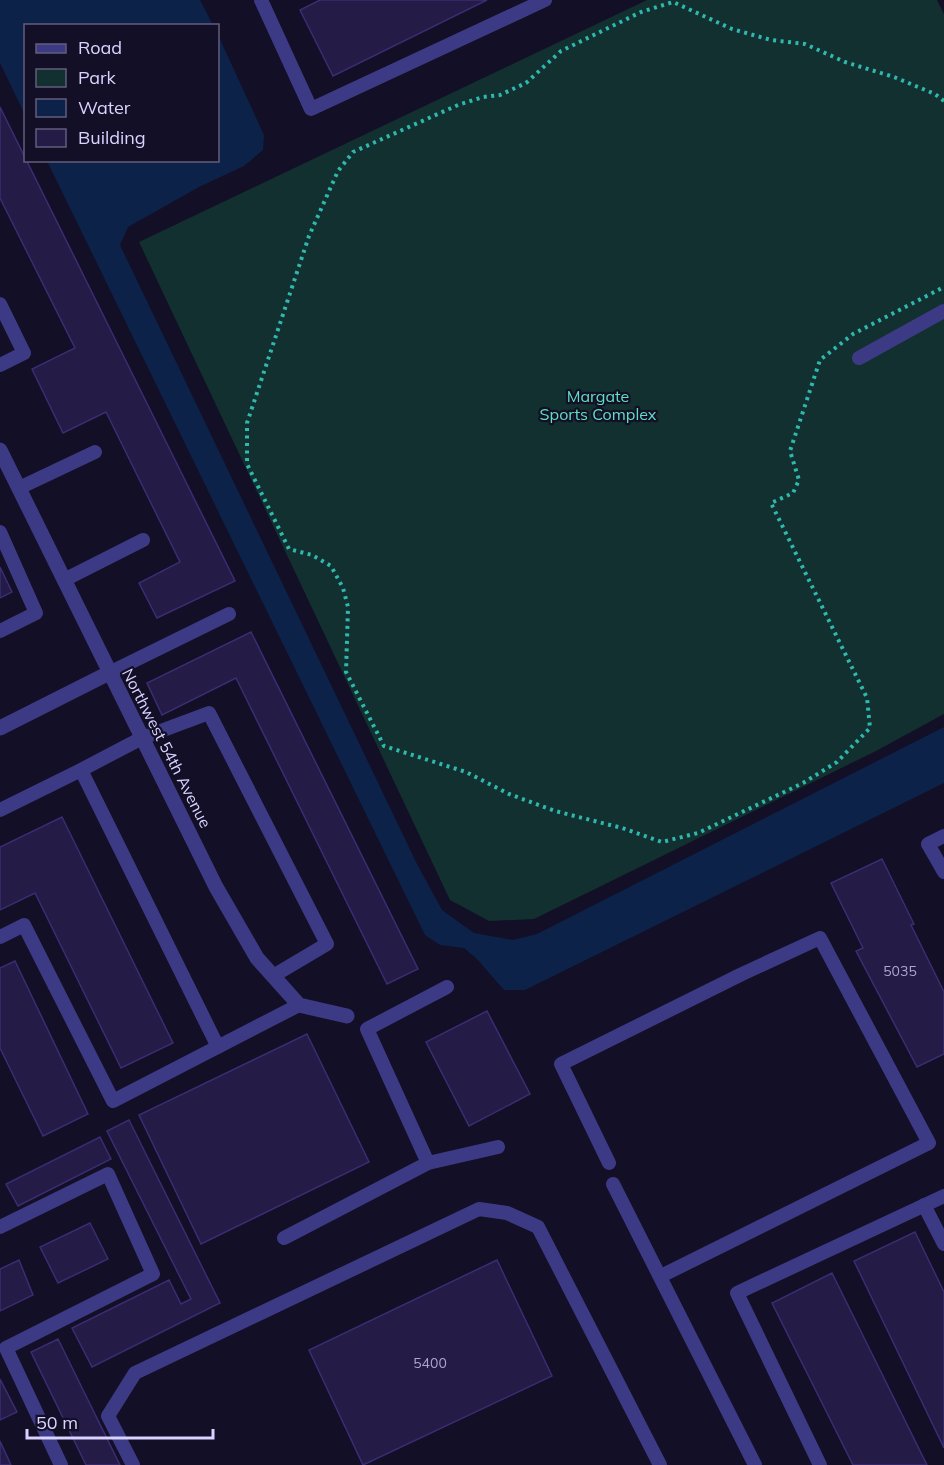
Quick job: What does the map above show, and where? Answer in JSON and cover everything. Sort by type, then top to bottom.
[{"type":"street","name":"Northwest 54th Avenue","points":[[0,452],[216,887],[257,958],[299,1005]]},
{"type":"street","points":[[0,728],[110,673]]},
{"type":"street","points":[[299,1005],[347,1016]]},
{"type":"lane","points":[[261,0],[311,109],[545,0]]},
{"type":"lane","points":[[0,304],[24,353],[0,365]]},
{"type":"lane","points":[[859,358],[944,311]]},
{"type":"lane","points":[[19,488],[95,452]]},
{"type":"lane","points":[[0,532],[36,613],[0,631]]},
{"type":"lane","points":[[64,580],[143,540]]},
{"type":"lane","points":[[110,673],[229,614]]},
{"type":"lane","points":[[0,810],[142,738],[209,714],[327,944],[273,976]]},
{"type":"lane","points":[[81,770],[218,1047]]},
{"type":"lane","points":[[944,836],[928,844],[944,873]]},
{"type":"lane","points":[[0,937],[24,925],[113,1101],[299,1005]]},
{"type":"lane","points":[[609,1163],[561,1064],[820,938],[929,1143],[661,1276]]},
{"type":"lane","points":[[367,1029],[447,987]]},
{"type":"lane","points":[[347,1016],[367,1029],[428,1163]]},
{"type":"lane","points":[[284,1238],[428,1163],[498,1147]]},
{"type":"lane","points":[[0,1227],[108,1174],[153,1274],[6,1348],[61,1465]]},
{"type":"lane","points":[[613,1184],[755,1465]]},
{"type":"lane","points":[[820,1465],[737,1293],[944,1196]]},
{"type":"lane","points":[[924,1205],[944,1244]]},
{"type":"lane","points":[[133,1465],[108,1416],[135,1373],[479,1209],[507,1213],[538,1227],[660,1465]]},
{"type":"path","points":[[944,101],[935,94],[894,77],[845,62],[805,44],[771,40],[732,29],[674,2],[640,12],[561,51],[526,83],[500,95],[483,97],[458,105],[353,152],[338,171],[306,247],[247,423],[247,464],[289,549],[312,555],[331,566],[343,588],[348,607],[346,672],[384,746],[465,772],[509,794],[555,811],[611,825],[662,842],[698,832],[803,783],[837,762],[870,728],[867,698],[771,503],[793,493],[799,480],[790,451],[820,360],[853,334],[944,287]]},
{"type":"green space","name":"Margate Sports Complex","points":[[647,0],[937,0],[944,14],[944,714],[876,751],[534,919],[489,921],[450,900],[139,242]]},
{"type":"water","points":[[0,0],[200,0],[212,24],[24,24],[24,113],[0,63]]},
{"type":"water","points":[[219,37],[264,135],[263,150],[244,166],[199,187],[128,227],[120,245],[417,864],[442,910],[474,933],[513,940],[537,934],[944,727],[944,783],[525,990],[504,990],[464,948],[440,945],[425,935],[47,162],[219,162]]},
{"type":"building","points":[[320,0],[487,0],[333,76],[300,10]]},
{"type":"building","points":[[0,107],[24,155],[24,162],[27,162],[235,581],[157,618],[139,583],[180,562],[106,412],[63,433],[32,369],[75,348],[0,198]]},
{"type":"building","points":[[0,567],[12,592],[0,598]]},
{"type":"building","points":[[251,632],[418,969],[387,984],[236,678],[162,715],[147,683]]},
{"type":"building","points":[[62,817],[173,1043],[121,1068],[35,893],[0,910],[0,847]]},
{"type":"building","points":[[882,859],[944,992],[944,1054],[917,1067],[856,951],[863,948],[831,883]]},
{"type":"building","points":[[15,961],[88,1114],[43,1136],[0,1048],[0,968]]},
{"type":"building","points":[[487,1011],[530,1094],[469,1126],[426,1042]]},
{"type":"building","points":[[307,1034],[369,1162],[201,1244],[139,1115]]},
{"type":"building","points":[[129,1120],[220,1303],[92,1367],[72,1328],[169,1280],[181,1304],[191,1299],[107,1131]]},
{"type":"building","points":[[100,1137],[111,1159],[18,1206],[6,1184]]},
{"type":"building","points":[[90,1223],[108,1259],[58,1283],[40,1247]]},
{"type":"building","points":[[915,1232],[944,1292],[944,1448],[854,1261]]},
{"type":"building","points":[[19,1260],[33,1295],[0,1311],[0,1269]]},
{"type":"building","points":[[497,1260],[552,1376],[363,1465],[309,1350]]},
{"type":"building","points":[[832,1273],[927,1465],[853,1465],[772,1303]]},
{"type":"building","points":[[58,1339],[120,1465],[86,1465],[31,1352]]},
{"type":"building","points":[[0,1379],[17,1412],[0,1420]]},
{"type":"building","points":[[0,1441],[11,1465],[0,1465]]}]
